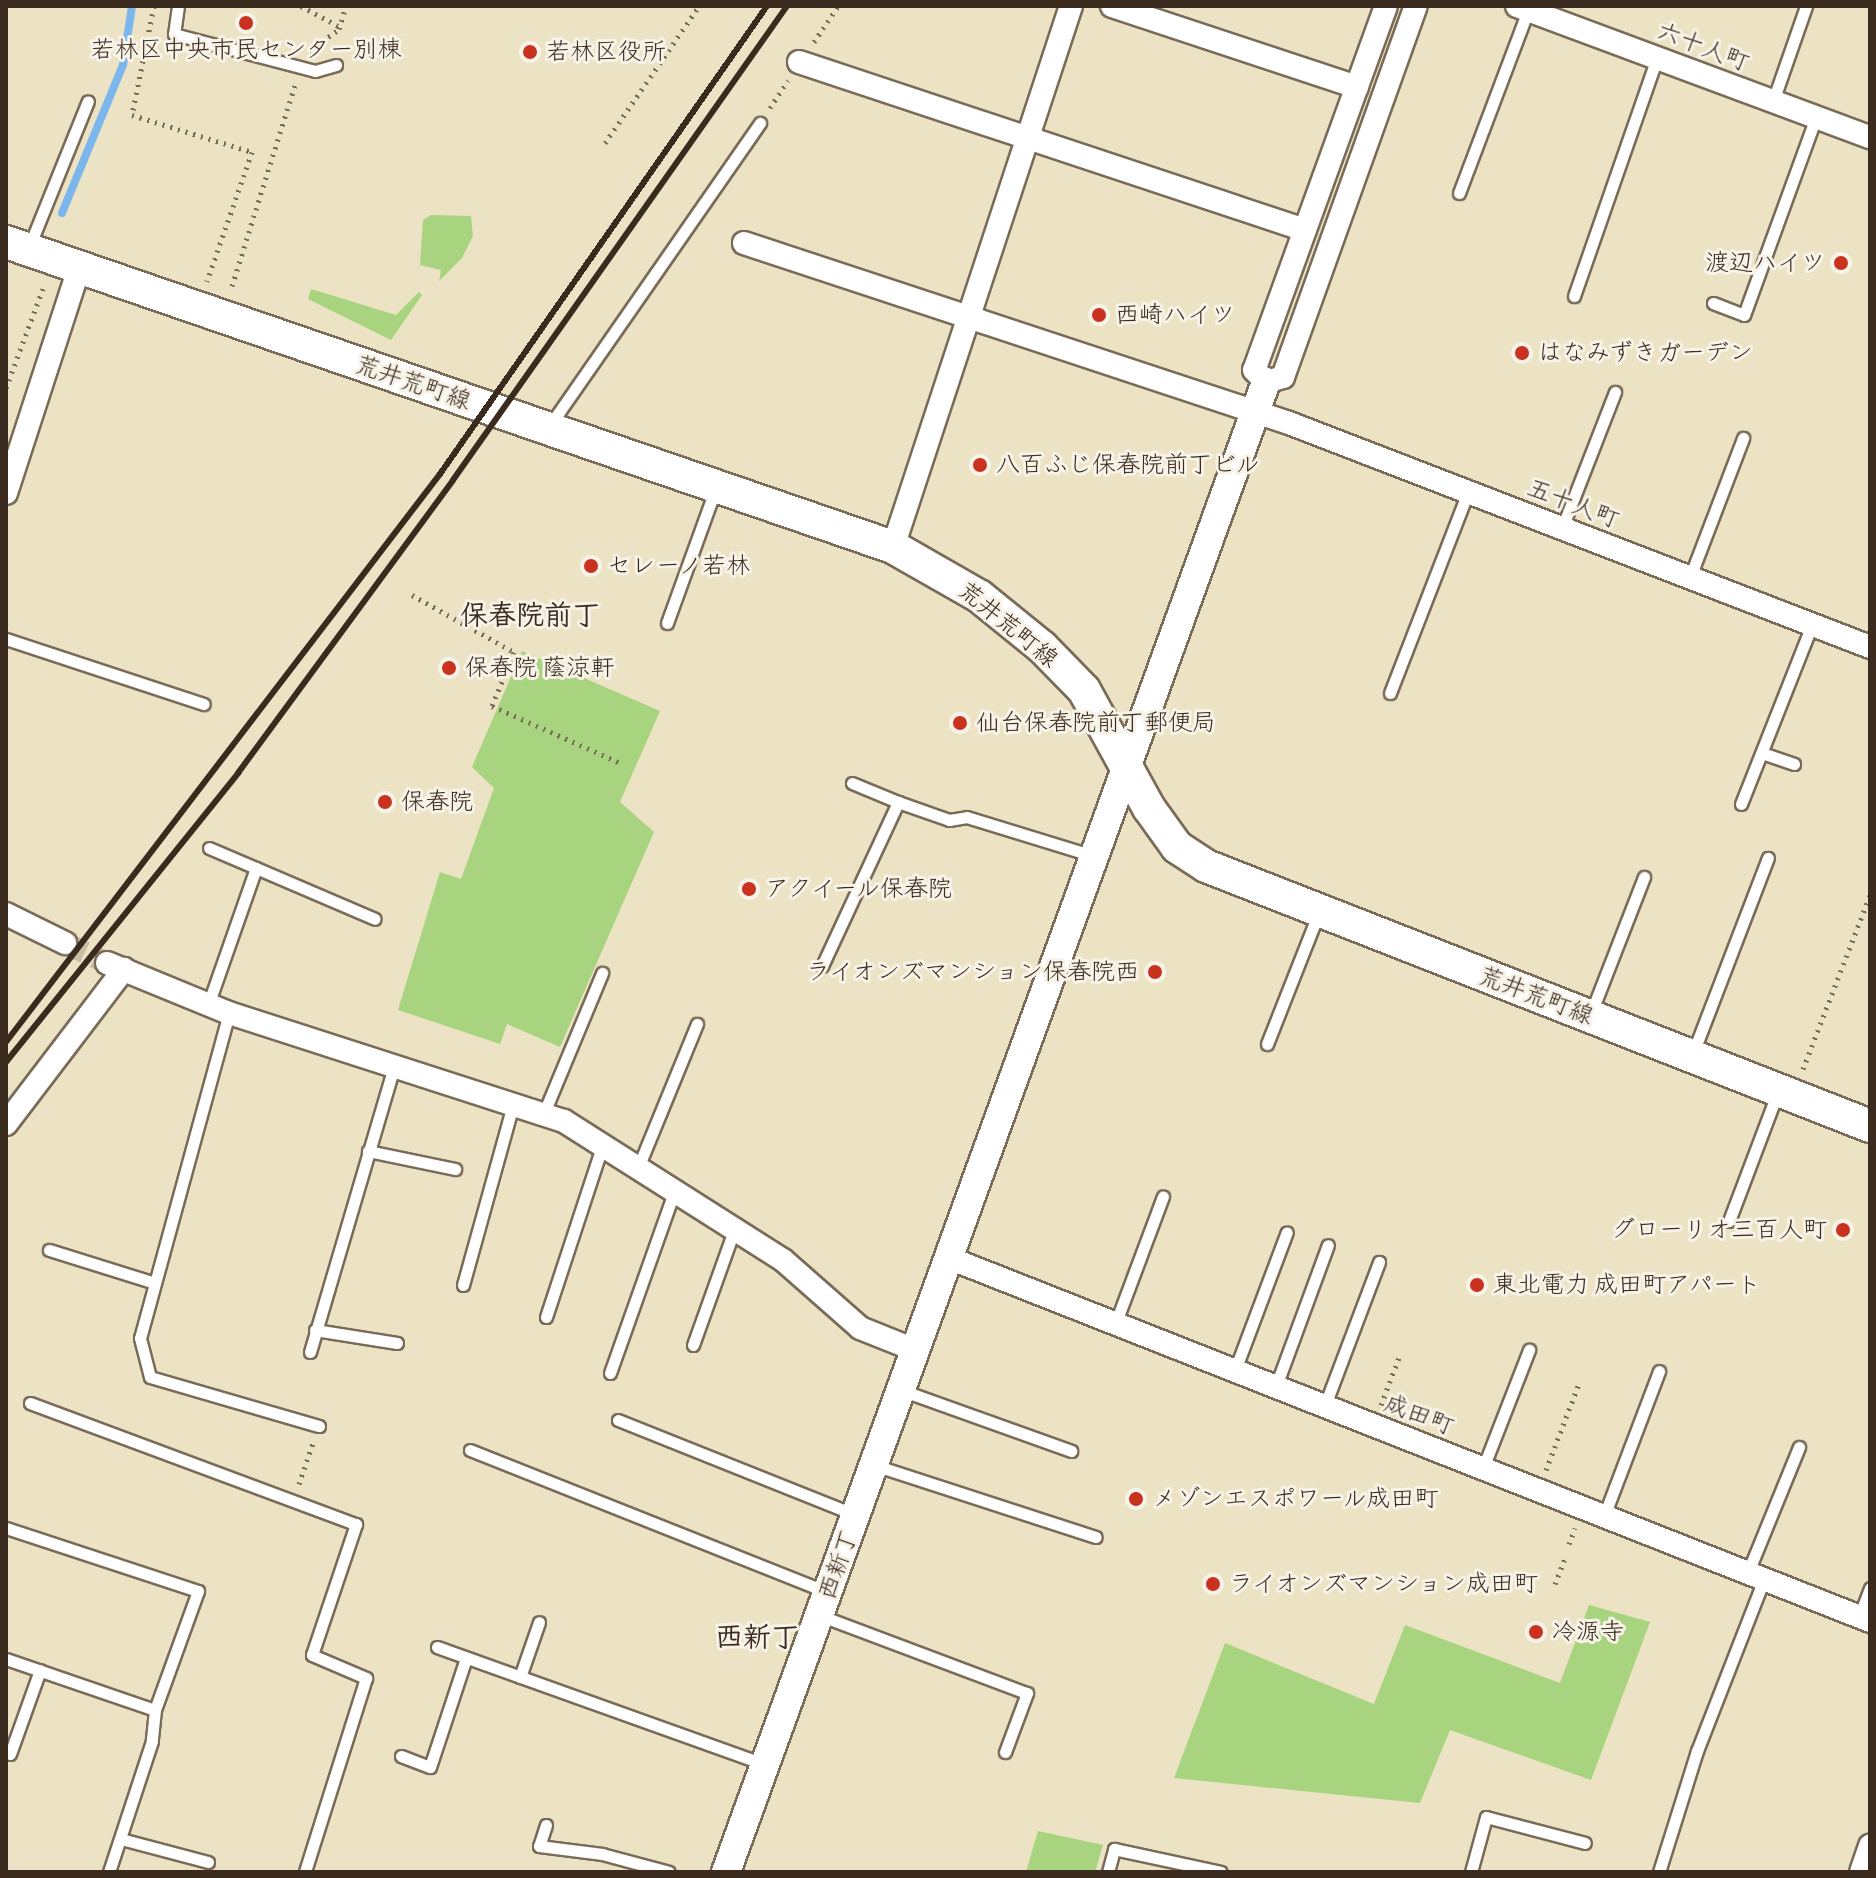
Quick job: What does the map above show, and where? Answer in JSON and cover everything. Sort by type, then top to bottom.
[{"type":"main road","name":"荒井荒町線","points":[[17,247],[78,271],[893,547],[979,596],[1042,647],[1084,690],[1149,808],[1184,852],[1222,873],[1870,1126]]},
{"type":"street","points":[[893,547],[1071,6]]},
{"type":"street","points":[[1112,6],[1357,87]]},
{"type":"street","points":[[1386,6],[1254,370],[1266,382],[1283,377],[1416,6]]},
{"type":"street","name":"六十人町","points":[[1522,8],[1870,137]]},
{"type":"street","points":[[799,62],[1305,230]]},
{"type":"street","name":"五十人町","points":[[744,243],[1256,412],[1870,647]]},
{"type":"street","points":[[6,493],[78,271]]},
{"type":"street","name":"西新丁","points":[[726,1872],[1266,382]]},
{"type":"street","points":[[6,914],[65,943]]},
{"type":"street","points":[[6,1124],[116,966],[219,1009],[564,1121],[673,1195],[783,1260],[860,1328],[915,1350]]},
{"type":"street","name":"成田町","points":[[949,1258],[1864,1619]]},
{"type":"street","points":[[1861,1872],[1870,1846]]},
{"type":"lane","points":[[178,6],[174,34],[315,71],[336,65]]},
{"type":"lane","points":[[1773,101],[1806,6]]},
{"type":"lane","points":[[1459,193],[1522,8]]},
{"type":"lane","points":[[1574,296],[1657,58]]},
{"type":"lane","points":[[17,247],[88,101]]},
{"type":"lane","points":[[1713,303],[1744,315],[1816,117]]},
{"type":"lane","points":[[547,429],[760,123]]},
{"type":"lane","points":[[1562,528],[1615,392]]},
{"type":"lane","points":[[1690,577],[1743,438]]},
{"type":"lane","points":[[667,623],[717,485]]},
{"type":"lane","points":[[1390,693],[1468,492]]},
{"type":"lane","points":[[1741,804],[1812,625]]},
{"type":"lane","points":[[6,639],[204,704]]},
{"type":"lane","points":[[1762,753],[1794,764]]},
{"type":"lane","points":[[852,783],[949,820],[967,817],[1096,857]]},
{"type":"lane","points":[[822,966],[898,802]]},
{"type":"lane","points":[[209,848],[375,919]]},
{"type":"lane","points":[[1691,1057],[1768,858]]},
{"type":"lane","points":[[256,868],[140,1338],[150,1377],[319,1426]]},
{"type":"lane","points":[[1589,1017],[1644,877]]},
{"type":"lane","points":[[1267,1044],[1319,911]]},
{"type":"lane","points":[[543,1115],[602,973]]},
{"type":"lane","points":[[637,1171],[697,1024]]},
{"type":"lane","points":[[310,1352],[394,1067]]},
{"type":"lane","points":[[1729,1221],[1785,1093]]},
{"type":"lane","points":[[463,1285],[513,1105]]},
{"type":"lane","points":[[546,1317],[602,1147]]},
{"type":"lane","points":[[368,1151],[455,1169]]},
{"type":"lane","points":[[610,1373],[673,1195]]},
{"type":"lane","points":[[1116,1322],[1163,1196]]},
{"type":"lane","points":[[1235,1370],[1287,1232]]},
{"type":"lane","points":[[693,1345],[733,1233]]},
{"type":"lane","points":[[1276,1386],[1328,1245]]},
{"type":"lane","points":[[49,1250],[152,1282]]},
{"type":"lane","points":[[1325,1405],[1379,1262]]},
{"type":"lane","points":[[315,1330],[397,1343]]},
{"type":"lane","points":[[1483,1468],[1529,1350]]},
{"type":"lane","points":[[1604,1516],[1659,1371]]},
{"type":"lane","points":[[900,1390],[1071,1451]]},
{"type":"lane","points":[[30,1403],[356,1524],[312,1655],[366,1678],[305,1872]]},
{"type":"lane","points":[[618,1420],[856,1515]]},
{"type":"lane","points":[[1659,1872],[1799,1447]]},
{"type":"lane","points":[[470,1450],[1027,1693],[1005,1752]]},
{"type":"lane","points":[[874,1465],[1096,1537]]},
{"type":"lane","points":[[6,1528],[198,1591],[155,1710],[152,1741],[109,1872]]},
{"type":"lane","points":[[1864,1619],[1870,1588]]},
{"type":"lane","points":[[520,1677],[539,1622]]},
{"type":"lane","points":[[437,1647],[765,1764]]},
{"type":"lane","points":[[401,1756],[430,1767],[466,1658]]},
{"type":"lane","points":[[6,1659],[155,1710]]},
{"type":"lane","points":[[10,1754],[40,1670]]},
{"type":"lane","points":[[1471,1872],[1486,1817],[1585,1843]]},
{"type":"lane","points":[[546,1825],[539,1846],[602,1854],[669,1872]]},
{"type":"lane","points":[[121,1839],[208,1862]]},
{"type":"lane","points":[[1108,1872],[1114,1849],[1221,1872]]},
{"type":"path","points":[[154,6],[132,115],[252,152],[206,282]]},
{"type":"path","points":[[301,6],[340,27]]},
{"type":"path","points":[[232,286],[305,54],[340,27],[346,6]]},
{"type":"path","points":[[605,143],[699,6]]},
{"type":"path","points":[[6,388],[44,285]]},
{"type":"path","points":[[412,595],[514,652],[492,706],[623,764]]},
{"type":"path","points":[[1785,1093],[1870,895]]},
{"type":"path","points":[[1373,1425],[1400,1355]]},
{"type":"path","points":[[1538,1490],[1580,1381]]},
{"type":"path","points":[[294,1500],[319,1426]]},
{"type":"path","points":[[1555,1584],[1566,1556]]},
{"type":"green space","points":[[431,215],[471,216],[473,236],[462,258],[439,281],[441,270],[420,265],[423,220]]},
{"type":"green space","points":[[311,289],[396,315],[419,292],[422,295],[391,340],[308,299]]},
{"type":"green space","points":[[522,651],[660,711],[620,802],[654,832],[560,1047],[507,1024],[500,1044],[398,1010],[440,872],[461,879],[494,788],[472,767]]},
{"type":"green space","points":[[1589,1605],[1650,1622],[1591,1780],[1450,1730],[1420,1803],[1174,1778],[1225,1643],[1374,1704],[1405,1625],[1560,1683]]},
{"type":"green space","points":[[1038,1831],[1103,1845],[1095,1872],[1026,1872]]},
{"type":"waterway","points":[[62,213],[123,65],[132,6]]},
{"type":"tunnel","points":[[65,943],[107,963]]},
{"type":"railway","points":[[6,1042],[440,474],[767,6]]},
{"type":"railway","points":[[6,1062],[238,773],[453,480],[787,6]]},
{"type":"place","name":"若林区中央市民センター別棟","points":[[246,23]]},
{"type":"place","name":"若林区役所","points":[[530,52]]},
{"type":"place","name":"渡辺ハイツ","points":[[1841,263]]},
{"type":"place","name":"西崎ハイツ","points":[[1099,315]]},
{"type":"place","name":"はなみずきガーデン","points":[[1522,353]]},
{"type":"place","name":"八百ふじ保春院前丁ビル","points":[[980,465]]},
{"type":"place","name":"セレーノ若林","points":[[591,566]]},
{"type":"place","name":"保春院 蔭涼軒","points":[[449,668]]},
{"type":"place","name":"仙台保春院前丁郵便局","points":[[960,723]]},
{"type":"place","name":"保春院","points":[[385,802]]},
{"type":"place","name":"アクイール保春院","points":[[749,889]]},
{"type":"place","name":"ライオンズマンション保春院西","points":[[1155,972]]},
{"type":"place","name":"グローリオ三百人町","points":[[1843,1230]]},
{"type":"place","name":"東北電力 成田町アパート","points":[[1477,1285]]},
{"type":"place","name":"メゾンエスポワール成田町","points":[[1136,1499]]},
{"type":"place","name":"ライオンズマンション成田町","points":[[1213,1584]]},
{"type":"place","name":"冷源寺","points":[[1536,1632]]},
{"type":"district","name":"保春院前丁","points":[[530,616]]},
{"type":"district","name":"西新丁","points":[[757,1638]]}]
